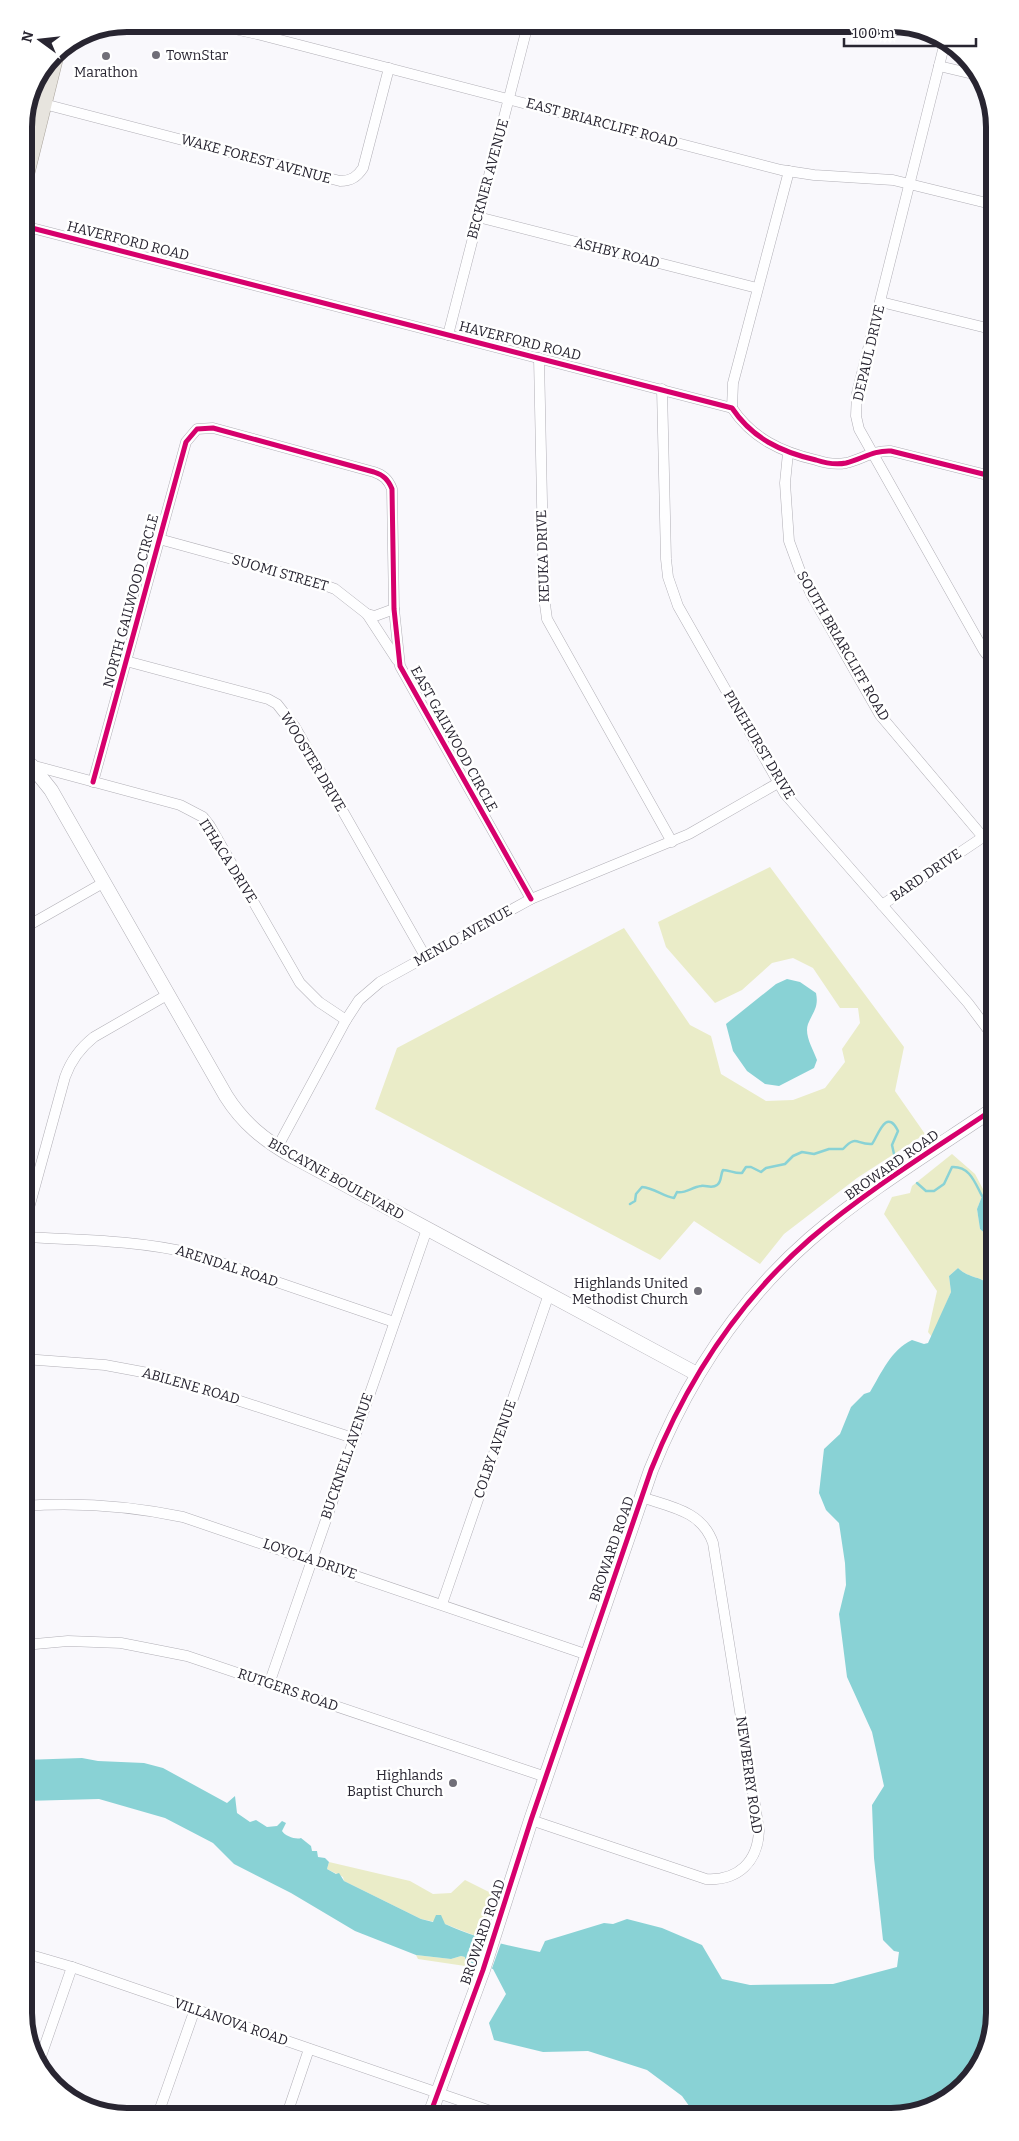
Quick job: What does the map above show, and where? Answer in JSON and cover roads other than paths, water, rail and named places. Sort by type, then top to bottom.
[{"type":"main road","points":[[33,149],[53,69]]},
{"type":"street","name":"EAST BRIARCLIFF ROAD","points":[[248,33],[788,171],[814,175],[871,178],[910,184],[986,203]]},
{"type":"street","name":"BECKNER AVENUE","points":[[448,334],[526,33]]},
{"type":"street","name":"DEPAUL DRIVE","points":[[943,49],[856,400],[856,416],[859,429],[872,453],[986,654]]},
{"type":"street","points":[[939,66],[969,73]]},
{"type":"street","name":"WAKE FOREST AVENUE","points":[[44,104],[340,181],[347,181],[359,174],[363,168],[389,68]]},
{"type":"street","points":[[788,171],[733,384],[732,408],[739,418],[759,437],[788,452],[837,464],[846,463],[880,450],[891,451],[986,475]]},
{"type":"street","name":"ASHBY ROAD","points":[[478,217],[757,288]]},
{"type":"street","name":"HAVERFORD ROAD","points":[[33,228],[732,408]]},
{"type":"street","points":[[880,302],[986,328]]},
{"type":"street","name":"KEUKA DRIVE","points":[[539,358],[544,597],[547,619],[672,842]]},
{"type":"street","name":"PINEHURST DRIVE","points":[[662,389],[666,559],[668,577],[678,606],[785,794],[968,1003],[986,1027]]},
{"type":"street","name":"EAST GAILWOOD CIRCLE","points":[[197,429],[213,428],[374,472],[386,478],[392,489],[394,609],[400,666],[531,899]]},
{"type":"street","name":"NORTH GAILWOOD CIRCLE","points":[[93,782],[186,442],[197,429]]},
{"type":"street","name":"SOUTH BRIARCLIFF ROAD","points":[[788,452],[785,483],[789,541],[811,594],[880,715],[983,837]]},
{"type":"street","name":"SUOMI STREET","points":[[159,539],[316,582],[335,589],[367,614],[400,666]]},
{"type":"street","points":[[367,614],[375,616],[394,609]]},
{"type":"street","name":"WOOSTER DRIVE","points":[[126,661],[268,699],[277,704],[295,727],[425,956]]},
{"type":"street","name":"ITHACA DRIVE","points":[[33,766],[180,805],[203,817],[300,983],[319,1002],[346,1020]]},
{"type":"street","name":"BISCAYNE BOULEVARD","points":[[33,770],[50,790],[235,1110],[255,1132],[277,1148],[697,1374]]},
{"type":"street","name":"MENLO AVENUE","points":[[277,1148],[346,1020],[368,991],[425,956],[531,899],[690,834],[778,783]]},
{"type":"street","name":"BARD DRIVE","points":[[882,905],[986,835]]},
{"type":"street","points":[[33,923],[103,883]]},
{"type":"street","points":[[32,1195],[65,1077],[76,1055],[94,1037],[167,994]]},
{"type":"street","name":"BROWARD ROAD","points":[[432,2108],[483,1970],[531,1820],[642,1498],[662,1443],[697,1374],[746,1306],[779,1269],[810,1239],[864,1197],[986,1114]]},
{"type":"street","name":"BUCKNELL AVENUE","points":[[270,1684],[353,1438],[427,1229]]},
{"type":"street","name":"ARENDAL ROAD","points":[[32,1237],[118,1242],[172,1248],[195,1254],[394,1322]]},
{"type":"street","name":"COLBY AVENUE","points":[[442,1604],[549,1294]]},
{"type":"street","name":"ABILENE ROAD","points":[[32,1360],[105,1365],[164,1376],[353,1438]]},
{"type":"street","name":"NEWBERRY ROAD","points":[[531,1820],[706,1879],[722,1879],[735,1874],[749,1863],[757,1848],[759,1830],[711,1537],[701,1522],[691,1514],[642,1498]]},
{"type":"street","name":"LOYOLA DRIVE","points":[[32,1506],[98,1504],[153,1511],[209,1525],[588,1655]]},
{"type":"street","name":"RUTGERS ROAD","points":[[32,1645],[92,1642],[153,1648],[188,1656],[546,1777]]},
{"type":"street","name":"VILLANOVA ROAD","points":[[32,1955],[72,1967],[482,2108]]},
{"type":"street","points":[[42,2054],[72,1967]]},
{"type":"street","points":[[161,2108],[195,2009]]},
{"type":"street","points":[[289,2108],[309,2049]]},
{"type":"water","points":[[787,979],[800,982],[816,993],[816,1006],[808,1024],[807,1033],[817,1060],[814,1068],[779,1086],[765,1084],[747,1071],[733,1051],[726,1024],[776,984]]},
{"type":"water","points":[[984,1191],[986,1193],[986,1234],[980,1229],[977,1209]]},
{"type":"water","points":[[958,1268],[986,1282],[986,2026],[974,2061],[954,2085],[939,2096],[910,2107],[897,2108],[691,2108],[682,2096],[647,2070],[588,2051],[543,2052],[494,2040],[489,2023],[506,1994],[493,1969],[465,1962],[465,1957],[461,1956],[451,1959],[416,1955],[355,1931],[291,1893],[234,1864],[213,1843],[165,1818],[99,1799],[32,1801],[32,1760],[82,1758],[98,1761],[144,1763],[163,1768],[227,1803],[235,1796],[237,1813],[250,1822],[256,1820],[267,1827],[277,1826],[282,1821],[286,1823],[282,1831],[283,1833],[294,1838],[301,1838],[311,1846],[312,1851],[317,1851],[318,1857],[325,1858],[329,1862],[327,1869],[336,1874],[339,1873],[344,1881],[421,1919],[433,1922],[436,1915],[441,1915],[445,1924],[492,1941],[540,1952],[545,1941],[604,1923],[613,1924],[627,1919],[662,1928],[702,1945],[722,1979],[750,1985],[833,1984],[897,1967],[899,1952],[894,1951],[883,1940],[874,1858],[872,1805],[884,1786],[872,1732],[847,1677],[839,1614],[846,1585],[839,1523],[826,1510],[819,1493],[824,1449],[840,1434],[851,1407],[864,1394],[870,1392],[888,1362],[898,1350],[912,1340],[924,1344],[928,1343],[951,1292],[949,1276]]},
{"type":"waterway","points":[[630,1204],[635,1201],[636,1194],[642,1187],[674,1198],[677,1192],[719,1184],[723,1170],[742,1173],[746,1167],[751,1167],[761,1172],[766,1168],[785,1164],[793,1156],[802,1152],[814,1154],[829,1149],[843,1149],[854,1141],[872,1144],[886,1122],[894,1124],[898,1131],[892,1145],[894,1154]]},
{"type":"waterway","points":[[917,1183],[926,1191],[934,1191],[944,1184],[952,1167],[958,1167],[968,1172],[982,1196]]},
{"type":"place","name":"TownStar","points":[[156,55]]},
{"type":"place","name":"Marathon","points":[[106,56]]},
{"type":"place","name":"Highlands United Methodist Church","points":[[698,1291]]},
{"type":"place","name":"Highlands Baptist Church","points":[[453,1783]]}]
